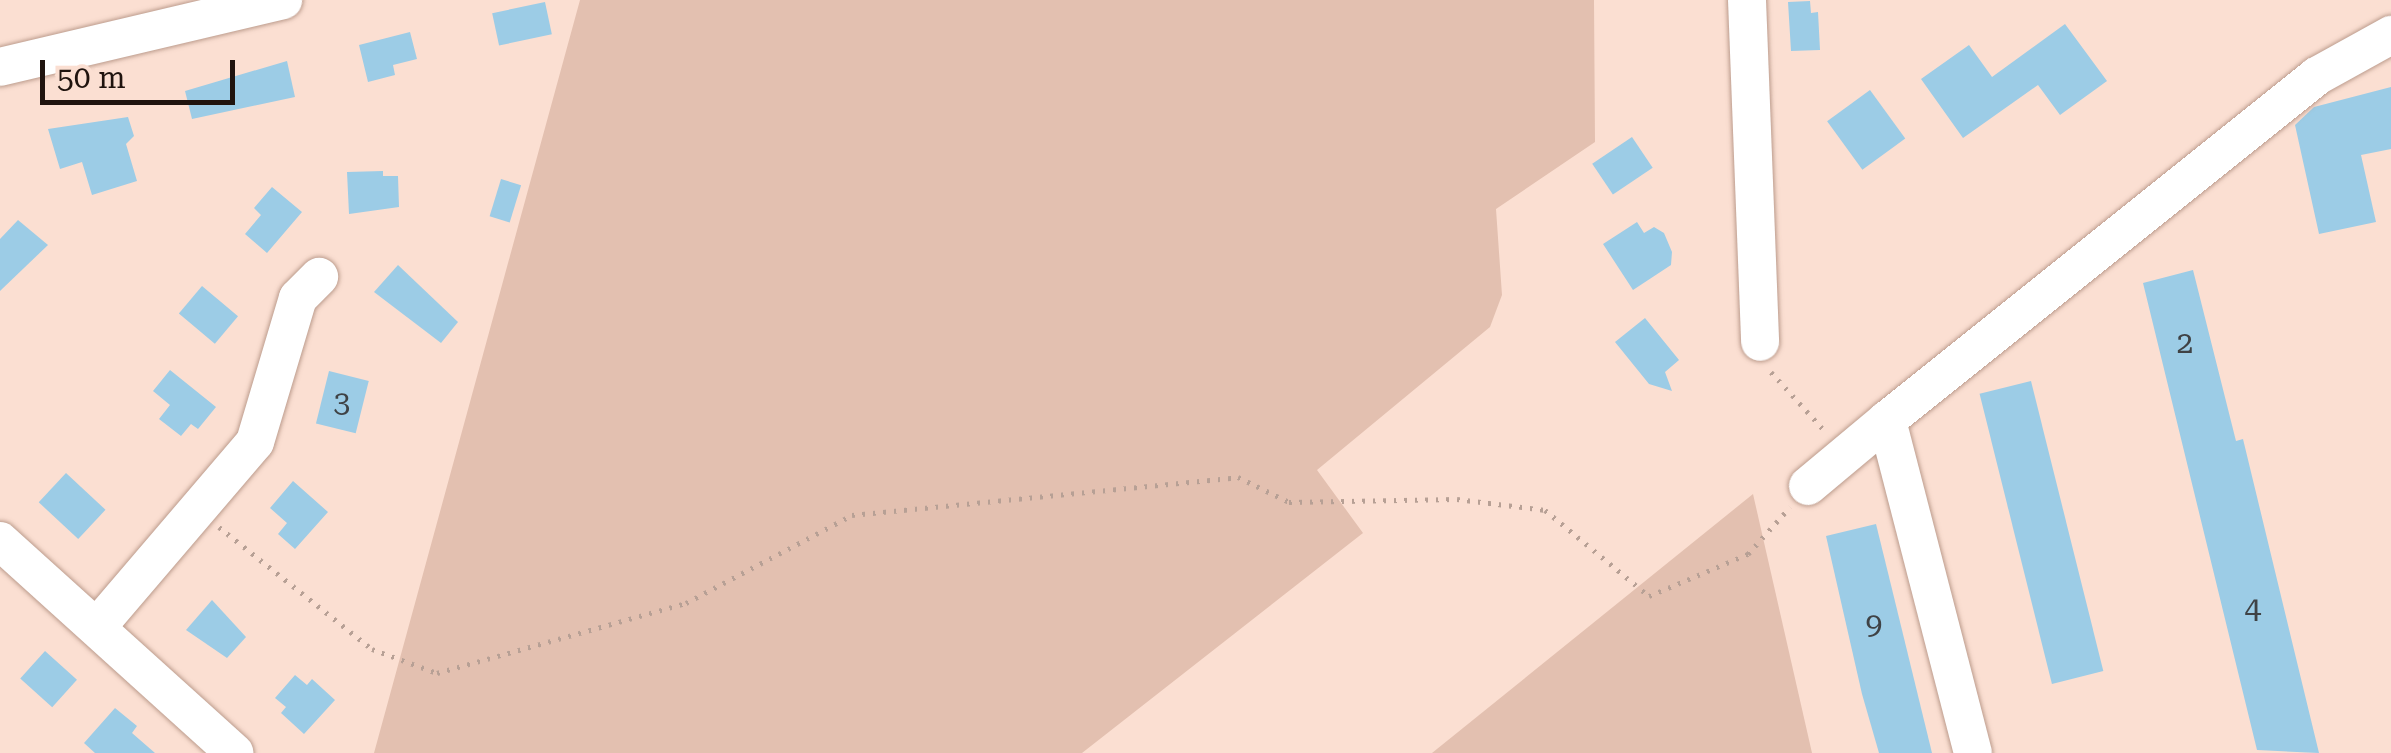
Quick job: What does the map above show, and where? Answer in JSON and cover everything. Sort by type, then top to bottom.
[{"type":"street","points":[[0,67],[283,0]]},
{"type":"street","points":[[1747,0],[1760,342]]},
{"type":"street","points":[[1808,486],[2317,76],[2391,35]]},
{"type":"street","points":[[98,626],[255,442],[298,298],[319,276]]},
{"type":"street","points":[[1887,420],[1972,753]]},
{"type":"street","points":[[0,541],[235,753]]},
{"type":"path","points":[[197,510],[372,649],[436,672],[686,603],[852,515],[1238,477],[1289,502],[1456,499],[1545,510],[1649,596],[1748,554],[1808,486]]},
{"type":"shaded area","points":[[580,0],[1594,0],[1595,142],[1496,209],[1502,295],[1490,327],[1317,470],[1363,533],[1082,753],[374,753]]},
{"type":"shaded area","points":[[1753,494],[1812,753],[1432,753]]},
{"type":"building","points":[[1810,1],[1811,13],[1818,12],[1820,50],[1791,51],[1788,2]]},
{"type":"building","points":[[545,2],[552,34],[499,46],[492,13]]},
{"type":"building","points":[[2065,24],[2107,81],[2060,115],[2038,85],[1963,138],[1921,79],[1969,45],[1992,77]]},
{"type":"building","points":[[410,32],[417,59],[393,65],[395,75],[368,82],[359,45]]},
{"type":"building","points":[[287,61],[295,97],[192,119],[185,91]]},
{"type":"building","points":[[2391,87],[2391,149],[2361,155],[2376,222],[2319,234],[2295,125],[2314,107]]},
{"type":"building","points":[[1870,90],[1905,139],[1862,170],[1827,121]]},
{"type":"building","points":[[128,117],[134,136],[126,144],[137,181],[92,195],[82,162],[60,169],[48,129]]},
{"type":"building","points":[[1632,137],[1653,168],[1613,195],[1592,164]]},
{"type":"building","points":[[383,171],[383,176],[398,176],[399,207],[349,214],[347,172]]},
{"type":"building","points":[[501,179],[521,185],[510,222],[490,216]]},
{"type":"building","points":[[272,187],[302,212],[267,253],[245,234],[261,215],[254,208]]},
{"type":"building","points":[[18,220],[48,245],[0,291],[0,239]]},
{"type":"building","points":[[1637,222],[1644,233],[1654,227],[1664,233],[1672,252],[1671,265],[1633,290],[1603,244]]},
{"type":"building","points":[[398,265],[458,322],[441,343],[374,292]]},
{"type":"building","points":[[2193,270],[2236,441],[2243,439],[2319,753],[2257,750],[2143,283]]},
{"type":"building","points":[[202,286],[238,316],[215,344],[179,314]]},
{"type":"building","points":[[1645,318],[1679,360],[1665,372],[1672,391],[1649,384],[1615,342]]},
{"type":"building","points":[[170,370],[216,407],[198,429],[191,424],[181,436],[159,419],[170,405],[153,391]]},
{"type":"building","points":[[329,371],[369,381],[356,433],[316,423]]},
{"type":"building","points":[[2031,381],[2103,671],[2052,684],[1980,394]]},
{"type":"building","points":[[66,473],[105,510],[78,539],[39,502]]},
{"type":"building","points":[[293,481],[328,512],[295,549],[278,534],[287,523],[270,508]]},
{"type":"building","points":[[1876,524],[1932,753],[1879,753],[1862,694],[1826,536]]},
{"type":"building","points":[[212,600],[246,637],[227,658],[186,630]]},
{"type":"building","points":[[45,651],[77,680],[52,707],[20,678]]},
{"type":"building","points":[[295,675],[307,685],[312,679],[335,700],[304,734],[281,713],[286,707],[275,698]]},
{"type":"building","points":[[115,708],[137,726],[132,733],[155,753],[95,753],[84,743]]}]
